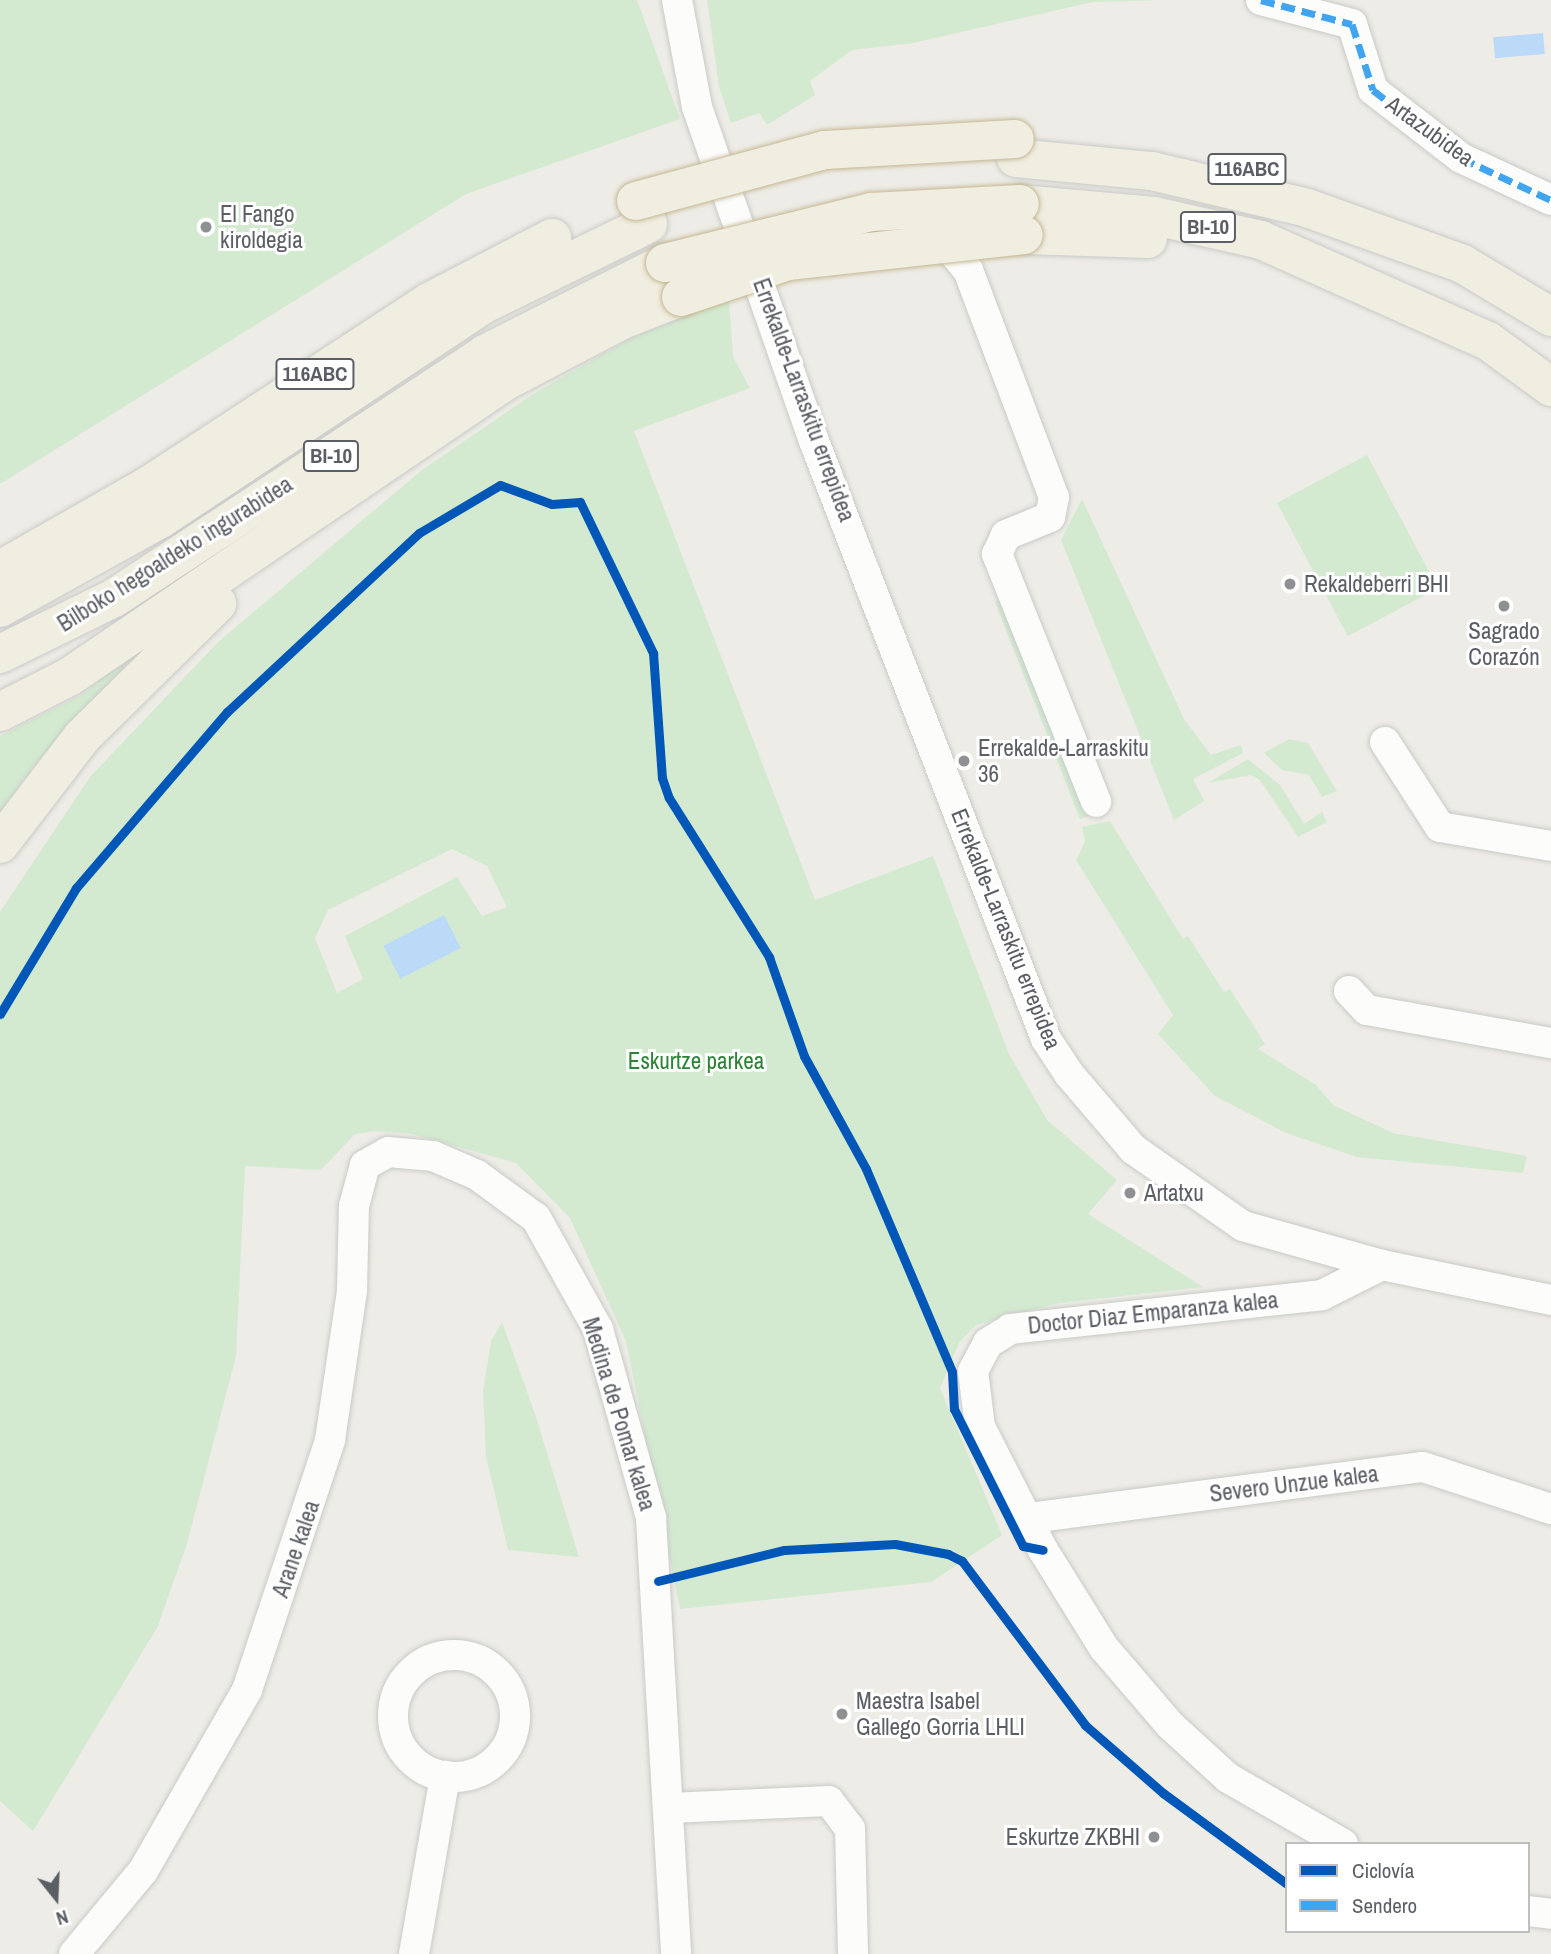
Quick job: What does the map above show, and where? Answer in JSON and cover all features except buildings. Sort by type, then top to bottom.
[{"type":"highway","name":"Bilboko hegoaldeko ingurabidea","points":[[0,608],[162,518],[482,305],[642,213],[837,173],[1016,148],[1218,185],[1307,208],[1461,263],[1551,317]]},
{"type":"highway","name":"Bilboko hegoaldeko ingurabidea","points":[[0,654],[114,598],[485,354],[665,263],[871,212],[1022,219]]},
{"type":"highway","name":"116ABC","points":[[3,569],[148,486],[429,302],[642,213]]},
{"type":"highway","points":[[0,712],[134,634],[374,467],[503,382],[622,320],[788,261],[1022,219],[1195,245],[1386,291],[1488,341],[1551,387]]},
{"type":"highway","points":[[0,844],[136,678],[374,467]]},
{"type":"street","name":"Errekalde-Larraskitu errepidea","points":[[677,0],[691,87],[756,266],[814,441],[1046,1040],[1092,1106],[1173,1182],[1243,1226],[1381,1265],[1551,1300]]},
{"type":"street","points":[[1261,0],[1300,5]]},
{"type":"street","name":"Artazubidea","points":[[1300,5],[1352,24],[1373,90],[1461,158],[1551,200]]},
{"type":"street","name":"Errekalde-Larraskitu errepidea","points":[[756,266],[895,231],[936,231],[968,270],[1054,497],[1050,517],[1006,535],[997,554],[1096,802]]},
{"type":"street","points":[[1385,742],[1440,827],[1551,846]]},
{"type":"street","points":[[1349,991],[1367,1010],[1551,1043]]},
{"type":"street","name":"Arane kalea","points":[[74,1954],[150,1861],[247,1690],[330,1440],[352,1292],[354,1206],[365,1165],[388,1152],[433,1156]]},
{"type":"street","name":"Medina de Pomar kalea","points":[[433,1156],[477,1175],[536,1218],[598,1329],[651,1518],[676,1954]]},
{"type":"street","name":"Doctor Diaz Emparanza kalea","points":[[1340,1842],[1228,1778],[1170,1725],[1104,1648],[1030,1518],[974,1406],[973,1371],[988,1343],[1010,1329],[1322,1295],[1381,1265]]},
{"type":"street","name":"Severo Unzue kalea","points":[[1030,1518],[1423,1467],[1551,1509]]},
{"type":"street","points":[[468,1656],[502,1677],[513,1695],[512,1737],[486,1769],[445,1776],[426,1770],[399,1743],[394,1704],[407,1678],[430,1660],[468,1656]]},
{"type":"street","points":[[414,1954],[445,1776]]},
{"type":"street","points":[[668,1808],[829,1801],[850,1829],[853,1954]]},
{"type":"street","points":[[1530,1911],[1551,1914]]},
{"type":"green space","name":"El Fango kiroldegia","points":[[0,0],[637,0],[680,119],[466,194],[0,484]]},
{"type":"green space","points":[[707,0],[1160,0],[1093,2],[913,43],[852,50],[810,81],[815,95],[767,125],[759,113],[731,123],[719,86]]},
{"type":"green space","name":"Eskurtze parkea","points":[[729,299],[733,357],[750,388],[634,431],[815,900],[933,856],[1009,1054],[1047,1120],[1117,1180],[1088,1214],[1203,1287],[1059,1303],[976,1325],[959,1343],[940,1388],[1002,1535],[931,1582],[680,1609],[626,1341],[570,1218],[516,1163],[412,1134],[375,1131],[355,1134],[321,1170],[245,1166],[236,1356],[187,1544],[157,1628],[33,1831],[0,1801],[0,912],[90,777],[217,643],[422,470],[533,394],[631,338]],"holes":[[[452,849],[487,866],[507,907],[482,916],[457,877],[345,936],[363,979],[337,993],[315,938],[328,910]]]},
{"type":"green space","points":[[1367,455],[1438,588],[1348,636],[1277,503]]},
{"type":"green space","points":[[1082,499],[1184,719],[1211,755],[1241,745],[1243,753],[1193,779],[1204,801],[1174,820],[1061,540]]},
{"type":"green space","points":[[1008,597],[1090,815],[1080,819],[995,602]]},
{"type":"green space","points":[[149,640],[35,764],[0,813],[0,736],[83,694]]},
{"type":"green space","points":[[1289,739],[1308,743],[1337,791],[1322,797],[1309,775],[1282,770],[1264,753]]},
{"type":"green space","points":[[1248,759],[1280,785],[1304,824],[1322,812],[1327,822],[1298,837],[1260,780],[1251,775],[1208,783]]},
{"type":"green space","points":[[1110,821],[1183,939],[1188,936],[1224,992],[1230,989],[1265,1044],[1258,1049],[1316,1085],[1333,1105],[1393,1133],[1527,1156],[1523,1173],[1357,1157],[1286,1133],[1215,1096],[1158,1034],[1173,1015],[1076,860],[1085,842],[1082,827]]},
{"type":"green space","points":[[502,1322],[535,1414],[579,1557],[508,1550],[486,1456],[483,1392],[491,1341]]},
{"type":"water","points":[[1543,33],[1545,54],[1495,58],[1493,37]]},
{"type":"water","points":[[444,915],[461,948],[400,979],[383,946]]},
{"type":"marked path","points":[[1261,0],[1352,24],[1373,90],[1461,158],[1551,200]]},
{"type":"cycle path","points":[[0,1014],[76,888],[227,712],[419,533],[500,485],[552,504],[580,502],[653,653],[662,778],[669,798],[769,957],[804,1056],[866,1169],[952,1372],[954,1409],[1023,1546],[1043,1550]]},
{"type":"cycle path","points":[[658,1581],[784,1550],[895,1544],[948,1554],[962,1561],[1085,1725],[1163,1793],[1285,1883]]},
{"type":"place","name":"El Fango kiroldegia","points":[[206,227]]},
{"type":"place","name":"Rekaldeberri BHI","points":[[1290,584]]},
{"type":"place","name":"Sagrado Corazón","points":[[1504,606]]},
{"type":"place","name":"Errekalde-Larraskitu 36","points":[[964,761]]},
{"type":"place","name":"Artatxu","points":[[1130,1193]]},
{"type":"place","name":"Maestra Isabel Gallego Gorria LHLI","points":[[842,1714]]},
{"type":"place","name":"Eskurtze ZKBHI","points":[[1154,1837]]}]
